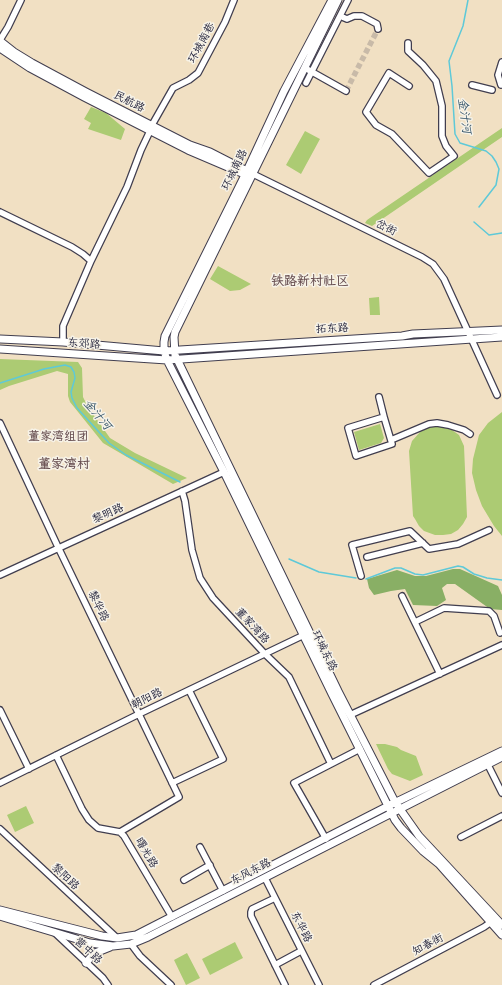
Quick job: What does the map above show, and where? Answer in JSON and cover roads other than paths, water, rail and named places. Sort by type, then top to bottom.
[{"type":"main road","name":"环城南路","points":[[164,351],[166,336],[249,174],[308,70],[333,0]]},
{"type":"main road","name":"环城南路","points":[[174,351],[175,332],[249,174],[284,91],[333,0]]},
{"type":"main road","name":"民航路","points":[[0,40],[14,52],[39,67],[151,128]]},
{"type":"main road","name":"民航路","points":[[0,48],[30,68],[151,128],[249,174]]},
{"type":"main road","name":"拓东路","points":[[164,351],[502,330]]},
{"type":"main road","name":"拓东路","points":[[167,360],[502,337]]},
{"type":"main road","name":"东郊路","points":[[0,339],[63,342],[164,351]]},
{"type":"main road","name":"东郊路","points":[[0,348],[167,360]]},
{"type":"main road","name":"环城东路","points":[[164,351],[167,360],[224,472],[360,749],[392,804],[399,810],[419,836],[502,925]]},
{"type":"main road","name":"环城东路","points":[[174,351],[392,804],[392,813],[401,828],[423,851],[439,864],[502,935]]},
{"type":"main road","name":"东风东路","points":[[0,910],[88,933],[117,938],[136,936],[392,804],[502,751]]},
{"type":"main road","name":"东风东路","points":[[0,916],[90,943],[113,946],[132,944],[502,757]]},
{"type":"main road","points":[[86,963],[95,953],[113,946]]},
{"type":"street","points":[[0,40],[8,28],[21,0]]},
{"type":"street","name":"环城南巷","points":[[63,342],[63,326],[91,261],[127,187],[151,128],[173,88],[189,80],[198,73],[225,22],[234,0]]},
{"type":"street","points":[[306,83],[308,70],[348,0]]},
{"type":"street","points":[[340,16],[347,19],[354,16],[362,16],[377,24],[378,29]]},
{"type":"street","points":[[408,43],[408,51],[423,65],[436,81],[442,106],[442,136],[446,146],[454,156],[429,173],[392,134],[376,125],[366,112],[389,73],[409,86]]},
{"type":"street","points":[[501,85],[498,75],[502,62]]},
{"type":"street","points":[[308,70],[346,91]]},
{"type":"street","points":[[472,85],[492,90]]},
{"type":"street","name":"岔街","points":[[249,174],[299,196],[428,261],[435,267],[443,276],[497,395]]},
{"type":"street","points":[[0,212],[72,247],[84,254],[91,261]]},
{"type":"street","points":[[379,397],[392,444],[356,456],[348,428],[384,418]]},
{"type":"street","name":"黎华路","points":[[0,422],[58,547],[179,797],[120,832]]},
{"type":"street","points":[[391,440],[429,424],[437,423],[464,430],[470,434]]},
{"type":"street","name":"黎明路","points":[[0,575],[58,547],[224,472]]},
{"type":"street","name":"董家湾路","points":[[182,492],[185,501],[192,550],[200,578],[213,598],[265,654],[289,677],[331,764]]},
{"type":"street","points":[[361,576],[352,546],[410,531],[429,549],[458,544],[489,530]]},
{"type":"street","points":[[367,557],[423,543]]},
{"type":"street","points":[[402,596],[440,674]]},
{"type":"street","points":[[415,622],[444,608],[489,611],[494,616],[500,633]]},
{"type":"street","name":"朝阳路","points":[[0,783],[138,714],[304,635]]},
{"type":"street","points":[[350,715],[397,692],[502,645]]},
{"type":"street","points":[[172,783],[223,758],[189,690]]},
{"type":"street","points":[[0,710],[29,769]]},
{"type":"street","points":[[326,839],[294,783],[360,749]]},
{"type":"street","name":"曙光路","points":[[56,755],[88,820],[98,828],[120,832],[124,836],[172,917]]},
{"type":"street","points":[[488,764],[502,794]]},
{"type":"street","points":[[460,837],[502,816]]},
{"type":"street","name":"黎阳路","points":[[0,829],[117,938]]},
{"type":"street","points":[[200,847],[223,891]]},
{"type":"street","points":[[184,880],[210,865]]},
{"type":"street","name":"东华路","points":[[265,878],[319,985]]},
{"type":"street","points":[[275,898],[252,909],[251,916],[285,985]]},
{"type":"street","name":"知春街","points":[[374,985],[491,922]]},
{"type":"street","name":"营中路","points":[[53,932],[103,978],[108,985]]},
{"type":"street","points":[[132,944],[140,956],[171,985]]},
{"type":"street","points":[[275,965],[301,951]]},
{"type":"waterway","name":"金汁河","points":[[468,0],[463,26],[449,61],[455,134],[460,143],[486,151],[492,156],[499,169],[496,185],[479,207]]},
{"type":"waterway","name":"金汁河","points":[[474,222],[489,235],[502,233]]},
{"type":"waterway","name":"金汁河","points":[[0,383],[44,369],[65,365],[71,367],[75,378],[71,392],[72,398],[77,408],[109,443],[126,455],[180,482]]},
{"type":"waterway","name":"金汁河","points":[[289,559],[319,572],[356,578]]},
{"type":"waterway","name":"金汁河","points":[[366,579],[395,568],[401,568],[415,574],[423,575],[458,566],[463,567],[474,574],[502,580]]},
{"type":"tunnel","points":[[346,91],[378,29]]},
{"type":"district","name":"铁路新村社区","points":[[310,282]]},
{"type":"district","name":"董家湾组团","points":[[58,437]]},
{"type":"district","name":"董家湾村","points":[[64,465]]}]
